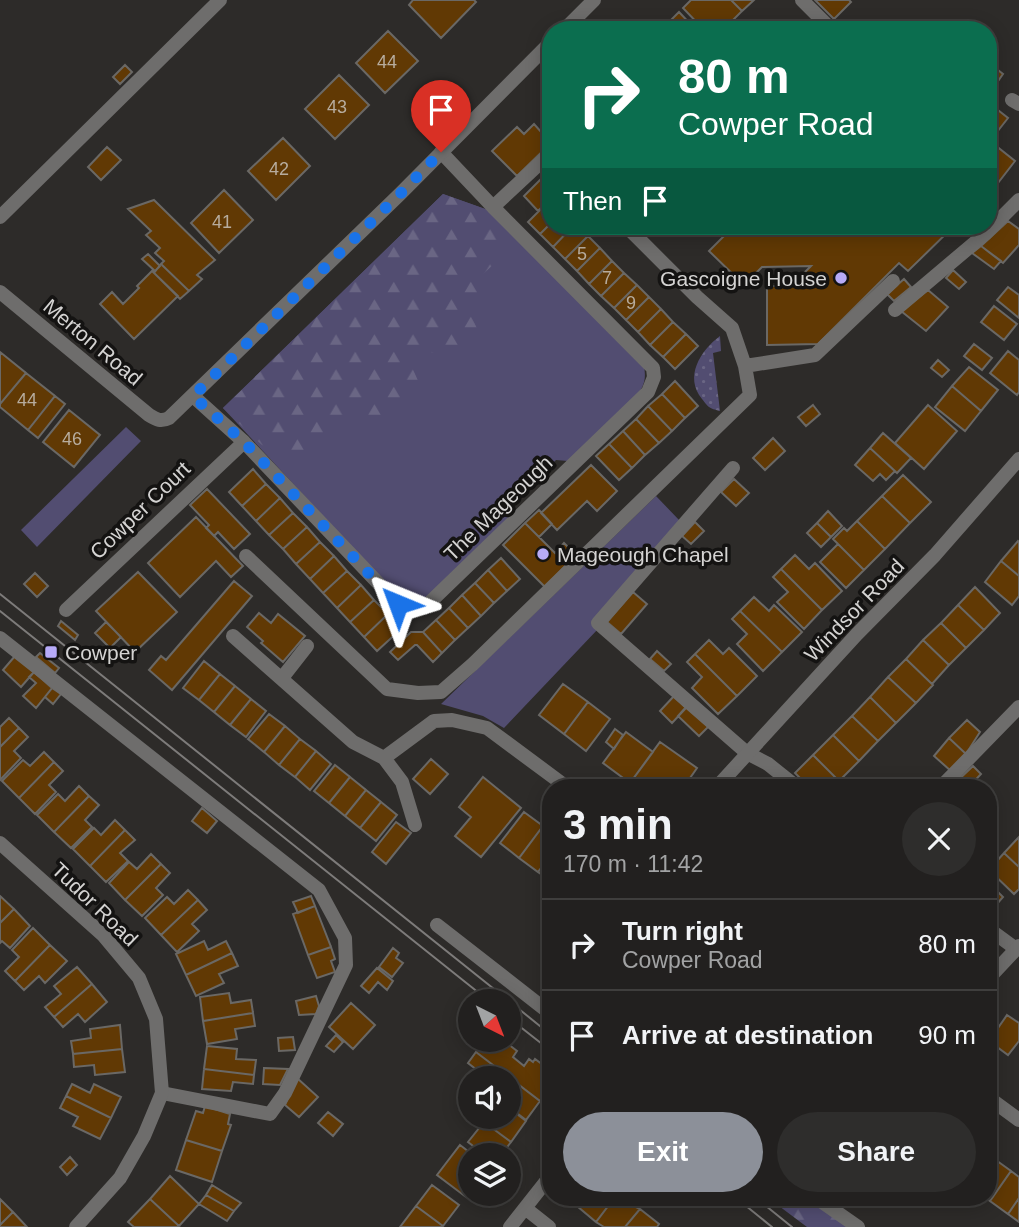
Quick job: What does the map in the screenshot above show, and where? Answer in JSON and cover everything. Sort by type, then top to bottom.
[{"type":"street","points":[[0,217],[220,0]]},
{"type":"street","points":[[802,0],[823,21]]},
{"type":"street","points":[[571,21],[586,3]]},
{"type":"street","points":[[193,396],[542,51]]},
{"type":"street","name":"The Mageough","points":[[193,396],[244,442],[398,604],[424,608],[648,392],[654,377],[653,368],[441,152]]},
{"type":"street","points":[[493,207],[542,161]]},
{"type":"street","points":[[997,222],[1019,200]]},
{"type":"street","points":[[246,556],[387,689],[418,693],[441,692],[750,396],[745,366],[732,328],[635,235]]},
{"type":"street","points":[[895,310],[984,235]]},
{"type":"street","points":[[745,366],[815,355],[893,281]]},
{"type":"street","name":"Merton Road","points":[[0,292],[149,415],[162,421],[193,396]]},
{"type":"street","name":"Cowper Court","points":[[66,610],[244,442]]},
{"type":"street","name":"Windsor Road","points":[[724,779],[857,634],[935,555],[1019,459]]},
{"type":"street","points":[[733,468],[598,622],[747,753],[768,764],[787,779]]},
{"type":"street","points":[[233,636],[353,742],[384,758],[402,782],[415,825]]},
{"type":"street","points":[[0,638],[318,890],[345,938],[346,965],[285,1093],[270,1114],[162,1093]]},
{"type":"street","points":[[282,678],[307,646]]},
{"type":"street","points":[[949,779],[1019,707]]},
{"type":"street","points":[[384,758],[434,722],[452,720],[487,728],[556,779]]},
{"type":"street","name":"Tudor Road","points":[[0,843],[103,934],[139,978],[156,1019],[162,1093],[145,1136],[120,1178],[76,1227]]},
{"type":"street","points":[[437,925],[542,1007]]},
{"type":"street","points":[[997,934],[1017,948],[997,969]]},
{"type":"street","points":[[997,1104],[1019,1120]]},
{"type":"street","points":[[510,1227],[542,1186]]},
{"type":"street","points":[[828,1206],[858,1227]]},
{"type":"street","points":[[525,1208],[549,1227]]},
{"type":"green space","points":[[443,194],[488,210],[644,365],[645,378],[637,396],[568,461],[556,460],[508,507],[508,521],[425,601],[400,599],[223,408]]},
{"type":"green space","points":[[443,194],[488,210],[503,224],[498,260],[478,279],[482,294],[469,311],[482,339],[440,352],[422,353],[408,358],[419,383],[403,402],[403,413],[379,419],[360,416],[342,421],[307,453],[282,452],[262,445],[223,408]]},
{"type":"green space","points":[[720,336],[721,351],[713,353],[720,411],[706,404],[694,382],[701,357]]},
{"type":"green space","points":[[126,427],[141,441],[37,547],[21,530]]},
{"type":"green space","points":[[656,496],[680,521],[598,629],[504,728],[483,716],[441,704]]},
{"type":"green space","points":[[779,1206],[817,1206],[848,1227],[807,1227]]},
{"type":"building","points":[[413,0],[476,2],[441,38],[409,5]]},
{"type":"building","points":[[691,0],[731,0],[742,11],[732,21],[695,21],[683,8]]},
{"type":"building","points":[[731,0],[754,0],[742,11]]},
{"type":"building","points":[[815,0],[849,0],[851,2],[834,19]]},
{"type":"building","points":[[679,12],[688,21],[670,21]]},
{"type":"building","points":[[388,31],[418,61],[385,93],[356,63]]},
{"type":"building","points":[[125,65],[132,72],[120,84],[113,77]]},
{"type":"building","points":[[997,69],[1003,74],[997,83]]},
{"type":"building","points":[[339,75],[369,105],[335,139],[305,109]]},
{"type":"building","points":[[997,109],[1008,118],[997,132]]},
{"type":"building","points":[[534,124],[542,133],[542,152],[517,176],[492,151],[517,127],[524,134]]},
{"type":"building","points":[[283,138],[310,166],[276,200],[248,171]]},
{"type":"building","points":[[107,147],[121,160],[101,180],[88,167]]},
{"type":"building","points":[[997,147],[1015,161],[997,184]]},
{"type":"building","points":[[542,178],[542,207],[538,211],[524,196]]},
{"type":"building","points":[[224,190],[253,220],[219,253],[191,223]]},
{"type":"building","points":[[154,200],[215,260],[197,275],[202,279],[189,291],[161,264],[164,261],[155,253],[160,248],[146,235],[151,231],[128,209]]},
{"type":"building","points":[[542,208],[540,234],[528,222]]},
{"type":"building","points":[[1008,221],[1019,229],[1019,245],[1003,263],[981,246],[993,235],[997,235],[997,231]]},
{"type":"building","points":[[542,232],[542,235],[564,235],[553,247],[540,234]]},
{"type":"building","points":[[564,235],[588,236],[565,259],[553,247]]},
{"type":"building","name":"Gascoigne House","points":[[725,235],[945,235],[908,271],[899,263],[818,344],[767,345],[767,286],[791,286],[811,266],[762,267],[744,285],[709,251]]},
{"type":"building","points":[[588,236],[600,248],[577,271],[565,259]]},
{"type":"building","points":[[981,246],[1001,261],[994,269],[972,253]]},
{"type":"building","points":[[600,248],[612,261],[589,284],[577,271]]},
{"type":"building","points":[[148,254],[160,266],[155,271],[142,259]]},
{"type":"building","points":[[612,261],[624,273],[601,296],[589,284]]},
{"type":"building","points":[[161,264],[189,291],[180,299],[154,273]]},
{"type":"building","points":[[953,270],[966,282],[959,289],[946,278]]},
{"type":"building","points":[[152,271],[178,296],[134,339],[100,304],[112,292],[123,304]]},
{"type":"building","points":[[624,273],[637,285],[614,308],[601,296]]},
{"type":"building","points":[[904,279],[911,287],[894,301],[887,294]]},
{"type":"building","points":[[637,285],[649,297],[626,320],[614,308]]},
{"type":"building","points":[[1008,287],[1019,295],[1019,318],[997,300]]},
{"type":"building","points":[[928,290],[948,307],[926,331],[901,311]]},
{"type":"building","points":[[649,297],[661,309],[638,332],[626,320]]},
{"type":"building","points":[[994,306],[1017,324],[1004,340],[981,322]]},
{"type":"building","points":[[661,309],[673,322],[650,345],[638,332]]},
{"type":"building","points":[[673,322],[686,334],[663,357],[650,345]]},
{"type":"building","points":[[686,334],[698,346],[675,369],[663,357]]},
{"type":"building","points":[[974,344],[992,358],[982,370],[964,356]]},
{"type":"building","points":[[1008,351],[1019,360],[1017,395],[990,373]]},
{"type":"building","points":[[0,352],[26,373],[0,404]]},
{"type":"building","points":[[938,360],[949,370],[942,377],[931,368]]},
{"type":"building","points":[[969,367],[998,390],[981,411],[952,386]]},
{"type":"building","points":[[26,373],[55,396],[28,430],[0,407]]},
{"type":"building","points":[[675,381],[698,406],[685,418],[662,394]]},
{"type":"building","points":[[952,386],[981,411],[965,431],[935,407]]},
{"type":"building","points":[[662,394],[685,418],[672,431],[648,406]]},
{"type":"building","points":[[55,396],[65,404],[38,438],[28,430]]},
{"type":"building","points":[[813,405],[820,414],[806,426],[798,417]]},
{"type":"building","points":[[928,405],[957,431],[924,469],[895,443]]},
{"type":"building","points":[[648,406],[672,431],[659,443],[636,419]]},
{"type":"building","points":[[69,410],[100,435],[74,467],[43,442]]},
{"type":"building","points":[[636,419],[659,443],[645,455],[623,431]]},
{"type":"building","points":[[623,431],[645,455],[632,468],[609,444]]},
{"type":"building","points":[[883,433],[911,458],[897,473],[870,448]]},
{"type":"building","points":[[773,438],[785,451],[765,470],[753,458]]},
{"type":"building","points":[[609,444],[632,468],[619,480],[596,456]]},
{"type":"building","points":[[870,448],[895,471],[886,480],[880,474],[873,481],[855,465]]},
{"type":"building","points":[[591,465],[617,491],[597,511],[587,501],[557,530],[541,513]]},
{"type":"building","points":[[253,469],[266,484],[242,506],[229,492]]},
{"type":"building","points":[[903,475],[931,502],[910,523],[882,496]]},
{"type":"building","points":[[734,479],[749,493],[736,506],[721,492]]},
{"type":"building","points":[[266,484],[280,498],[256,521],[242,506]]},
{"type":"building","points":[[207,489],[250,534],[234,549],[218,532],[214,536],[206,528],[209,525],[190,505]]},
{"type":"building","points":[[882,496],[910,523],[885,549],[857,521]]},
{"type":"building","points":[[280,498],[293,513],[269,535],[256,521]]},
{"type":"building","points":[[539,510],[552,524],[539,537],[525,523]]},
{"type":"building","points":[[828,511],[842,526],[831,537],[817,523]]},
{"type":"building","points":[[293,513],[307,527],[283,549],[269,535]]},
{"type":"building","points":[[196,517],[243,566],[231,577],[216,561],[180,597],[148,563]]},
{"type":"building","points":[[857,521],[885,549],[864,570],[833,539],[844,528],[847,531]]},
{"type":"building","points":[[695,522],[704,531],[691,544],[682,536]]},
{"type":"building","name":"Mageough Chapel","points":[[525,523],[555,553],[564,543],[576,555],[545,587],[503,545]]},
{"type":"building","points":[[817,523],[831,537],[821,547],[807,533]]},
{"type":"building","points":[[307,527],[320,542],[296,564],[283,549]]},
{"type":"building","points":[[320,542],[334,556],[310,579],[296,564]]},
{"type":"building","points":[[1019,542],[1019,576],[1001,561]]},
{"type":"building","points":[[838,544],[864,570],[846,588],[820,562]]},
{"type":"building","points":[[795,555],[809,569],[815,563],[842,591],[822,610],[781,569]]},
{"type":"building","points":[[334,556],[347,571],[323,593],[310,579]]},
{"type":"building","points":[[501,558],[520,579],[507,591],[488,570]]},
{"type":"building","points":[[1001,561],[1019,576],[1019,596],[1012,605],[985,582]]},
{"type":"building","points":[[781,569],[822,610],[804,629],[777,602],[788,592],[773,577]]},
{"type":"building","points":[[488,570],[507,591],[494,603],[475,583]]},
{"type":"building","points":[[347,571],[361,585],[337,608],[323,593]]},
{"type":"building","points":[[138,572],[177,612],[135,652],[96,611]]},
{"type":"building","points":[[35,573],[48,586],[37,597],[24,584]]},
{"type":"building","points":[[234,581],[252,596],[172,690],[149,670],[161,656],[166,660]]},
{"type":"building","points":[[475,583],[494,603],[481,616],[462,595]]},
{"type":"building","points":[[361,585],[374,600],[350,622],[337,608]]},
{"type":"building","points":[[975,587],[1000,613],[984,630],[958,605]]},
{"type":"building","points":[[633,592],[647,604],[621,634],[607,622]]},
{"type":"building","points":[[462,595],[481,616],[468,628],[449,608]]},
{"type":"building","points":[[754,597],[769,611],[774,605],[802,632],[782,652],[740,611]]},
{"type":"building","points":[[374,600],[388,614],[364,637],[350,622]]},
{"type":"building","points":[[958,605],[984,630],[966,648],[941,623]]},
{"type":"building","points":[[449,608],[468,628],[455,640],[436,620]]},
{"type":"building","points":[[740,611],[782,652],[763,671],[737,644],[747,634],[732,619]]},
{"type":"building","points":[[259,613],[271,623],[278,614],[305,636],[283,662],[247,627]]},
{"type":"building","points":[[388,614],[401,629],[377,651],[364,637]]},
{"type":"building","points":[[436,620],[455,640],[442,653],[423,632]]},
{"type":"building","points":[[61,621],[78,635],[75,640],[58,626]]},
{"type":"building","points":[[106,622],[121,637],[110,648],[95,633]]},
{"type":"building","points":[[941,623],[966,648],[949,665],[923,640]]},
{"type":"building","points":[[411,632],[423,632],[442,653],[433,662],[415,645],[398,660],[390,652]]},
{"type":"building","points":[[709,640],[723,654],[729,648],[757,676],[737,696],[695,654]]},
{"type":"building","points":[[923,640],[949,665],[932,684],[906,659]]},
{"type":"building","points":[[657,651],[671,664],[664,671],[650,659]]},
{"type":"building","points":[[40,653],[59,668],[55,673],[36,657]]},
{"type":"building","points":[[695,654],[737,696],[718,714],[692,688],[702,677],[687,662]]},
{"type":"building","points":[[15,656],[34,672],[21,687],[3,670]]},
{"type":"building","points":[[906,659],[933,685],[916,703],[888,677]]},
{"type":"building","points":[[204,661],[220,674],[199,700],[183,688]]},
{"type":"building","points":[[34,672],[52,688],[36,708],[23,696],[36,683],[29,677]]},
{"type":"building","points":[[220,674],[235,686],[214,712],[199,700]]},
{"type":"building","points":[[888,677],[916,703],[896,723],[870,697]]},
{"type":"building","points":[[563,684],[588,702],[564,734],[539,715]]},
{"type":"building","points":[[235,686],[251,699],[230,725],[214,712]]},
{"type":"building","points":[[52,688],[61,694],[53,704],[45,697]]},
{"type":"building","points":[[674,696],[686,708],[672,723],[660,711]]},
{"type":"building","points":[[870,697],[896,723],[878,741],[852,716]]},
{"type":"building","points":[[251,699],[266,711],[246,737],[230,725]]},
{"type":"building","points":[[588,702],[610,719],[586,751],[564,734]]},
{"type":"building","points":[[687,706],[709,726],[699,736],[678,716]]},
{"type":"building","points":[[269,714],[285,726],[264,752],[248,739]]},
{"type":"building","points":[[852,716],[878,741],[859,761],[833,735]]},
{"type":"building","points":[[9,718],[19,728],[0,747],[0,727]]},
{"type":"building","points":[[967,720],[980,732],[966,754],[949,738]]},
{"type":"building","points":[[285,726],[300,739],[279,765],[264,752]]},
{"type":"building","points":[[19,728],[28,737],[14,751],[21,758],[0,780],[0,747]]},
{"type":"building","points":[[615,729],[623,735],[614,749],[606,742]]},
{"type":"building","points":[[626,732],[653,752],[633,779],[625,779],[603,763]]},
{"type":"building","points":[[833,735],[859,761],[841,779],[837,779],[813,755]]},
{"type":"building","points":[[949,738],[966,754],[951,771],[934,756]]},
{"type":"building","points":[[300,739],[316,751],[295,777],[279,765]]},
{"type":"building","points":[[660,742],[697,768],[689,779],[633,779]]},
{"type":"building","points":[[316,751],[331,764],[310,790],[295,777]]},
{"type":"building","points":[[44,752],[54,762],[19,798],[2,781],[23,760],[30,766]]},
{"type":"building","points":[[813,755],[837,779],[801,779],[795,773]]},
{"type":"building","points":[[431,759],[448,774],[430,794],[413,779]]},
{"type":"building","points":[[54,762],[63,771],[49,785],[56,792],[35,814],[19,798]]},
{"type":"building","points":[[335,765],[350,777],[329,803],[314,791]]},
{"type":"building","points":[[973,766],[981,774],[976,779],[959,779]]},
{"type":"building","points":[[350,777],[366,790],[345,816],[329,803]]},
{"type":"building","points":[[483,777],[521,808],[481,857],[455,836],[471,817],[459,807]]},
{"type":"building","points":[[79,786],[89,796],[54,832],[37,815],[58,794],[65,801]]},
{"type":"building","points":[[366,790],[381,802],[360,828],[345,816]]},
{"type":"building","points":[[89,796],[99,805],[85,820],[92,827],[71,848],[54,832]]},
{"type":"building","points":[[381,802],[397,815],[376,841],[360,828]]},
{"type":"building","points":[[202,808],[217,821],[207,833],[192,821]]},
{"type":"building","points":[[524,812],[542,825],[519,858],[500,843]]},
{"type":"building","points":[[115,820],[125,830],[90,866],[73,849],[94,828],[101,835]]},
{"type":"building","points":[[396,822],[411,833],[386,864],[372,852]]},
{"type":"building","points":[[542,827],[542,867],[538,872],[519,858]]},
{"type":"building","points":[[125,830],[135,840],[120,853],[128,861],[106,882],[90,866]]},
{"type":"building","points":[[1019,837],[1019,867],[1004,853]]},
{"type":"building","points":[[1004,853],[1019,867],[1019,889],[1014,894],[997,878],[997,861]]},
{"type":"building","points":[[151,854],[161,864],[125,900],[109,883],[129,862],[137,869]]},
{"type":"building","points":[[161,864],[170,873],[156,888],[163,895],[142,916],[125,900]]},
{"type":"building","points":[[188,890],[198,900],[161,935],[145,918],[167,897],[174,904]]},
{"type":"building","points":[[997,891],[1003,897],[997,904]]},
{"type":"building","points":[[0,896],[14,909],[0,923]]},
{"type":"building","points":[[311,896],[315,906],[298,913],[293,902]]},
{"type":"building","points":[[198,900],[207,910],[192,924],[199,931],[177,952],[161,935]]},
{"type":"building","points":[[315,906],[331,947],[308,955],[293,914]]},
{"type":"building","points":[[14,909],[30,926],[10,948],[2,941],[0,943],[0,923]]},
{"type":"building","points":[[33,928],[50,945],[15,981],[5,971],[19,957],[12,950]]},
{"type":"building","points":[[204,941],[208,950],[226,941],[232,953],[186,975],[176,954]]},
{"type":"building","points":[[50,945],[67,961],[45,983],[39,976],[24,990],[15,981]]},
{"type":"building","points":[[331,947],[335,959],[331,961],[335,972],[317,978],[308,955]]},
{"type":"building","points":[[393,948],[399,953],[396,958],[403,963],[392,977],[379,967]]},
{"type":"building","points":[[232,953],[238,966],[219,974],[224,983],[196,996],[186,975]]},
{"type":"building","points":[[77,967],[92,984],[54,1017],[45,1007],[61,994],[54,986]]},
{"type":"building","points":[[377,968],[393,981],[387,990],[378,982],[369,993],[361,986]]},
{"type":"building","points":[[92,984],[107,1002],[85,1022],[78,1014],[63,1027],[54,1017]]},
{"type":"building","points":[[229,993],[231,1003],[251,1000],[253,1013],[203,1021],[200,997]]},
{"type":"building","points":[[316,996],[319,1006],[316,1014],[299,1015],[296,1001]]},
{"type":"building","points":[[351,1003],[375,1025],[353,1049],[329,1027]]},
{"type":"building","points":[[253,1013],[255,1026],[235,1029],[237,1039],[207,1044],[203,1021]]},
{"type":"building","points":[[1007,1015],[1019,1023],[1019,1041],[1008,1055],[997,1047],[997,1029]]},
{"type":"building","points":[[120,1025],[122,1049],[73,1054],[71,1041],[91,1038],[90,1029]]},
{"type":"building","points":[[336,1035],[343,1042],[334,1052],[326,1046]]},
{"type":"building","points":[[293,1037],[295,1050],[279,1051],[278,1038]]},
{"type":"building","points":[[207,1046],[237,1049],[236,1059],[256,1060],[254,1075],[204,1069]]},
{"type":"building","points":[[122,1049],[125,1072],[95,1075],[94,1065],[74,1067],[73,1054]]},
{"type":"building","points":[[476,1052],[516,1052],[513,1057],[524,1066],[529,1059],[533,1062],[535,1059],[542,1064],[542,1098],[540,1101],[521,1086],[521,1066],[494,1066]]},
{"type":"building","points":[[476,1052],[494,1066],[472,1066],[468,1063]]},
{"type":"building","points":[[264,1068],[288,1069],[280,1085],[263,1084]]},
{"type":"building","points":[[204,1069],[254,1075],[253,1084],[233,1082],[231,1091],[202,1089]]},
{"type":"building","points":[[297,1078],[318,1097],[299,1117],[285,1105]]},
{"type":"building","points":[[72,1084],[90,1093],[94,1084],[121,1097],[111,1118],[66,1096]]},
{"type":"building","points":[[521,1086],[540,1101],[526,1120],[521,1116]]},
{"type":"building","points":[[66,1096],[111,1118],[100,1139],[73,1126],[78,1117],[60,1108]]},
{"type":"building","points":[[205,1106],[230,1114],[228,1124],[231,1125],[222,1151],[186,1140],[196,1111],[203,1113]]},
{"type":"building","points":[[328,1112],[343,1124],[333,1136],[318,1123]]},
{"type":"building","points":[[478,1129],[493,1129],[511,1142],[469,1143]]},
{"type":"building","points":[[493,1129],[520,1129],[511,1142]]},
{"type":"building","points":[[186,1140],[222,1151],[212,1182],[176,1170]]},
{"type":"building","points":[[458,1148],[458,1191],[437,1175]]},
{"type":"building","points":[[70,1157],[77,1165],[67,1175],[60,1167]]},
{"type":"building","points":[[997,1161],[1011,1171],[997,1191]]},
{"type":"building","points":[[1011,1171],[1019,1177],[1019,1198],[1008,1214],[997,1206],[997,1191]]},
{"type":"building","points":[[170,1176],[199,1204],[179,1226],[150,1199]]},
{"type":"building","points":[[212,1185],[241,1203],[234,1211],[206,1195]]},
{"type":"building","points":[[432,1185],[458,1206],[443,1226],[416,1206]]},
{"type":"building","points":[[206,1195],[234,1211],[227,1221],[199,1204]]},
{"type":"building","points":[[1019,1198],[1019,1222],[1008,1214]]},
{"type":"building","points":[[0,1199],[13,1212],[0,1225]]},
{"type":"building","points":[[150,1199],[179,1226],[134,1227],[128,1222]]},
{"type":"building","points":[[416,1206],[443,1226],[400,1227]]},
{"type":"building","points":[[577,1206],[608,1206],[596,1222]]},
{"type":"building","points":[[608,1206],[634,1206],[640,1209],[625,1227],[604,1227],[596,1222]]},
{"type":"building","points":[[640,1209],[659,1224],[657,1227],[625,1227]]},
{"type":"building","points":[[13,1212],[27,1227],[0,1227]]},
{"type":"tram line","points":[[0,594],[494,989]]},
{"type":"tram line","points":[[0,611],[474,989]]},
{"type":"tram line","points":[[522,1012],[542,1028]]},
{"type":"tram line","points":[[522,1028],[542,1044]]},
{"type":"tram line","points":[[746,1206],[772,1227]]},
{"type":"tram line","points":[[766,1206],[792,1227]]},
{"type":"place","name":"Gascoigne House","points":[[841,278]]},
{"type":"place","name":"Mageough Chapel","points":[[543,554]]},
{"type":"place","name":"Cowper","points":[[51,652]]},
{"type":"route","points":[[398,604],[244,442],[193,396],[441,152]]}]
